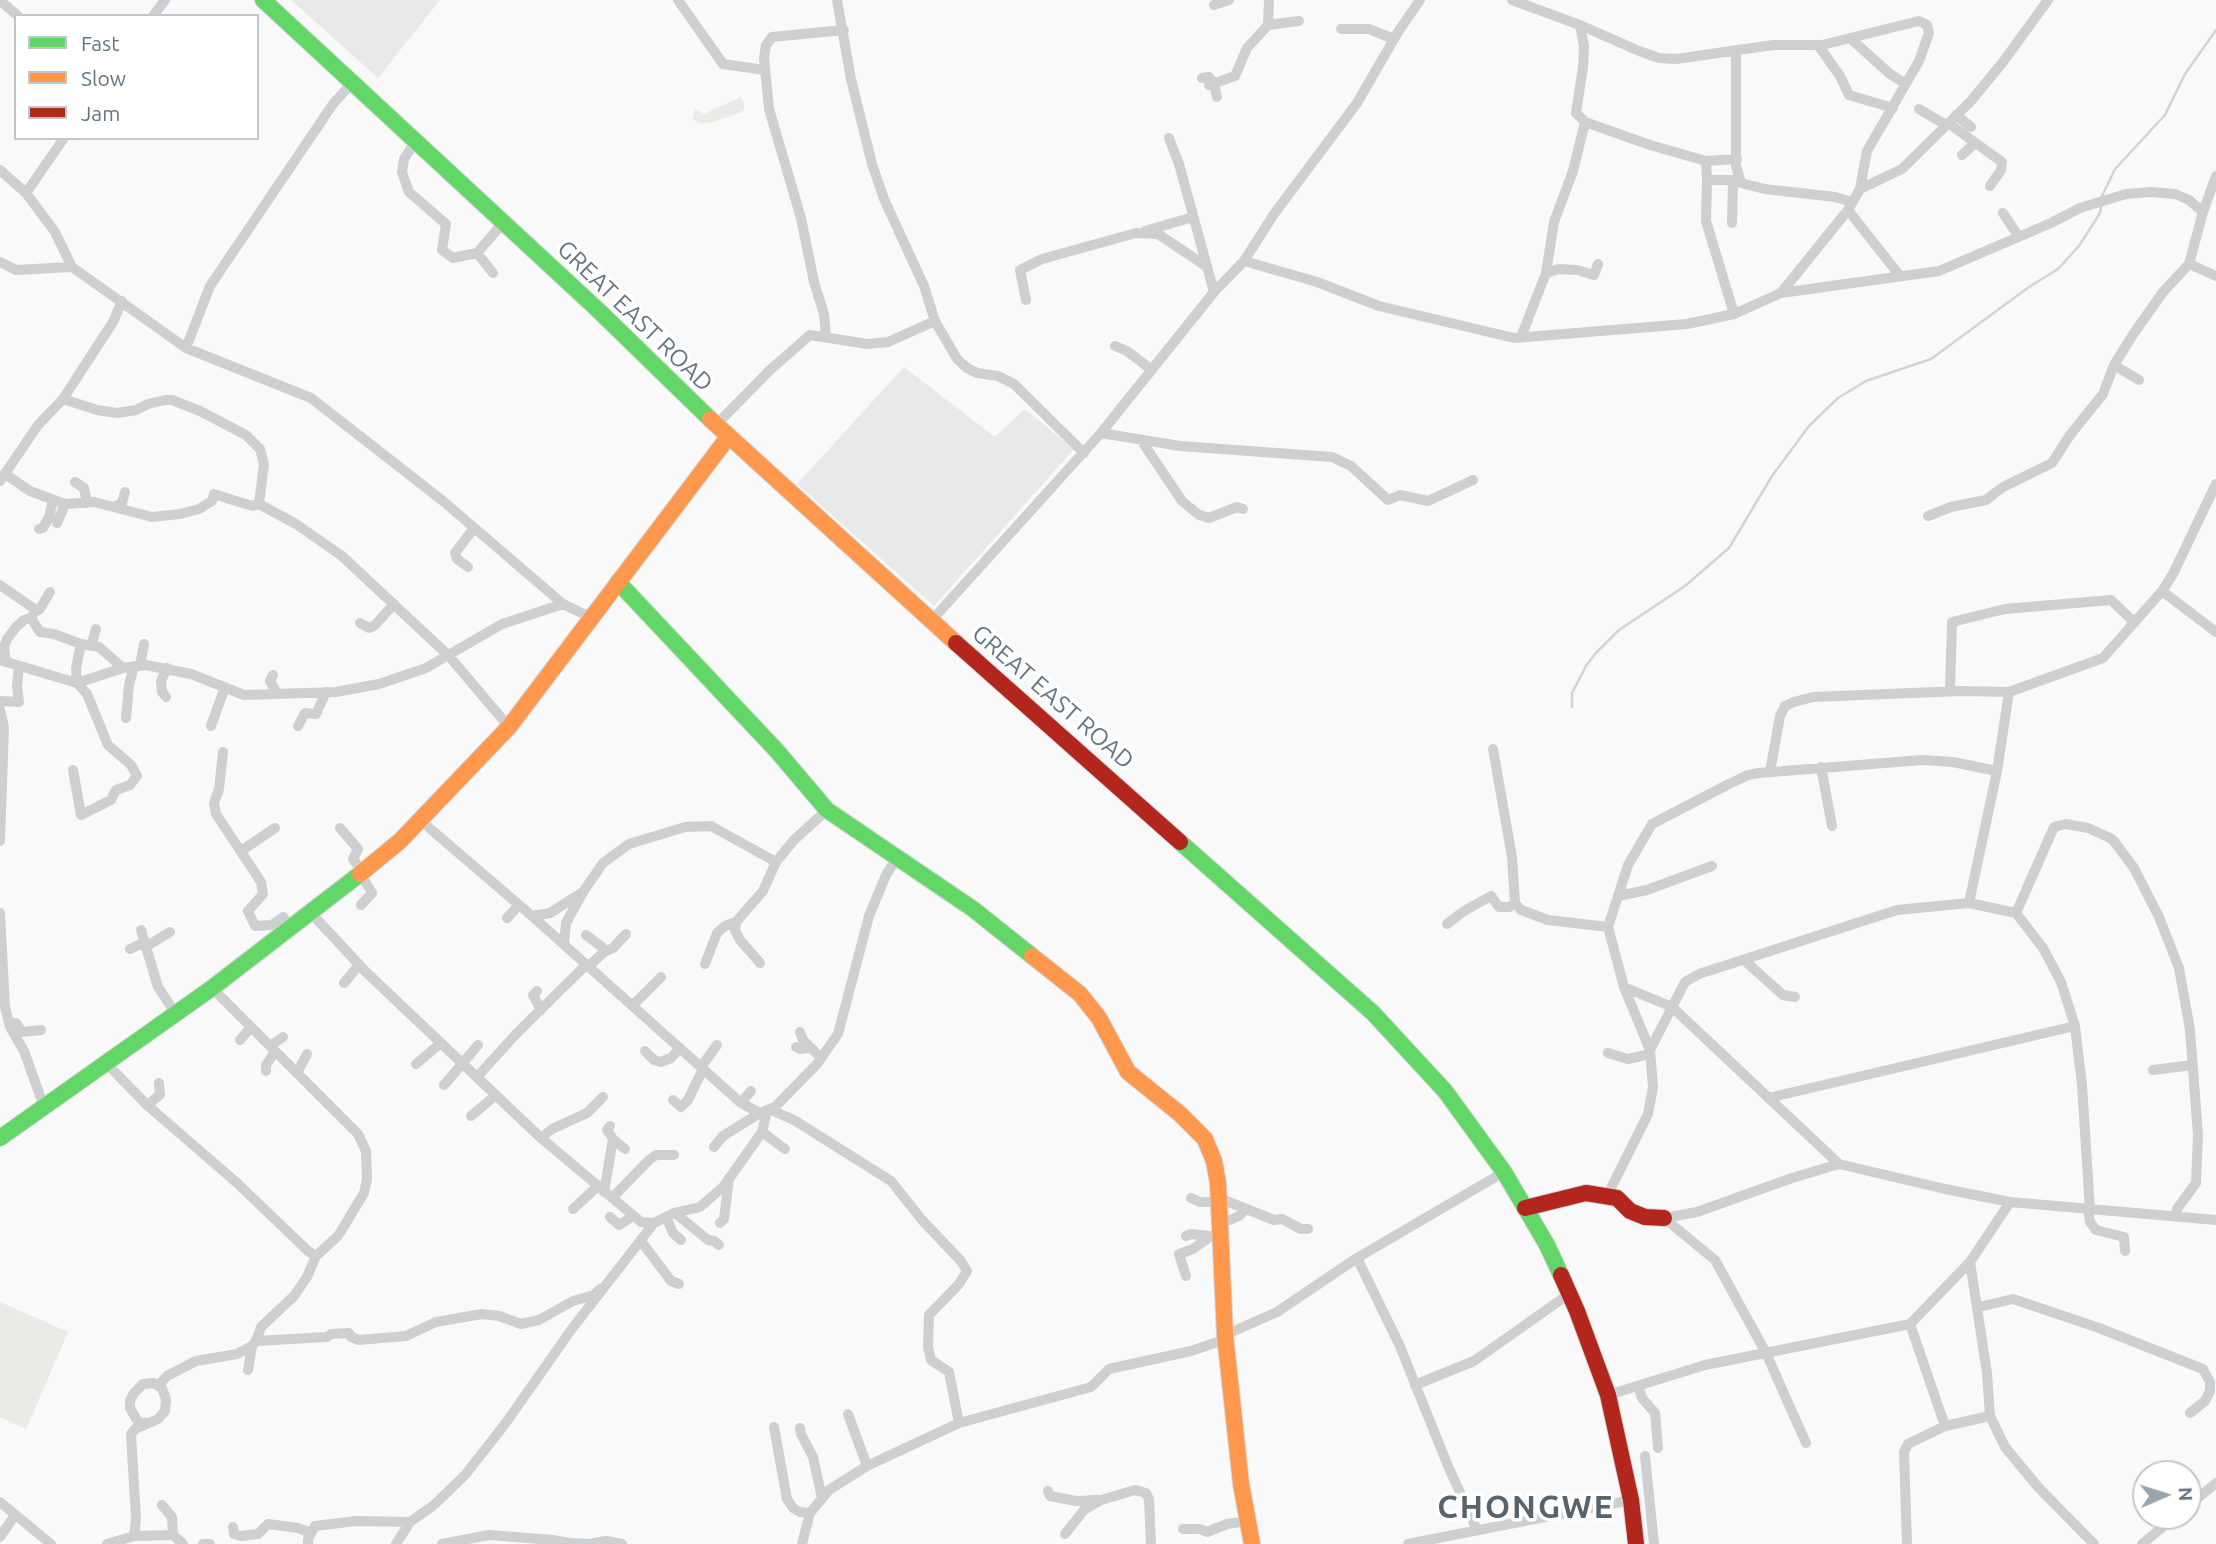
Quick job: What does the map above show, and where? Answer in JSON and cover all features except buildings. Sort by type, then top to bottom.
[{"type":"main road","name":"GREAT EAST ROAD","points":[[263,0],[598,310],[716,425],[1373,1013],[1445,1091],[1504,1172],[1547,1245],[1569,1294],[1608,1395],[1623,1458],[1636,1544]]},
{"type":"main road","points":[[0,1138],[107,1064],[312,913],[420,820],[509,727],[729,436]]},
{"type":"main road","points":[[618,582],[777,751],[827,810],[973,909],[1080,994],[1099,1018],[1128,1072],[1180,1114],[1205,1139],[1214,1161],[1219,1200],[1217,1232],[1226,1337],[1241,1484],[1252,1544]]},
{"type":"main road","points":[[1525,1208],[1586,1193],[1617,1198],[1630,1210],[1644,1217],[1664,1219]]},
{"type":"street","points":[[678,0],[723,64],[765,70]]},
{"type":"street","points":[[1214,5],[1229,0]]},
{"type":"street","points":[[1268,25],[1269,0]]},
{"type":"street","points":[[932,620],[1084,453],[1214,292],[1244,261],[1274,214],[1357,103],[1420,0]]},
{"type":"street","points":[[1512,0],[1659,58],[1676,59],[1773,45],[1818,45],[1919,20],[1927,26],[1929,33],[1926,43],[1893,108],[1867,150],[1860,189],[1850,206],[1782,293]]},
{"type":"street","points":[[1860,189],[1902,169],[1950,121],[2003,62],[2048,0]]},
{"type":"street","points":[[838,1],[851,79],[872,164],[884,199],[924,286],[935,321],[957,359],[967,368],[977,373],[998,376],[1014,384],[1084,453]]},
{"type":"street","points":[[1217,97],[1208,82],[1235,76],[1247,48],[1268,25],[1299,20]]},
{"type":"street","points":[[1580,25],[1584,67],[1576,113],[1585,122],[1706,161],[1737,159]]},
{"type":"street","points":[[1340,29],[1369,29],[1394,40]]},
{"type":"street","points":[[826,337],[824,313],[814,282],[801,218],[769,109],[765,70],[766,45],[772,37],[844,30]]},
{"type":"street","points":[[1850,38],[1890,74],[1906,84]]},
{"type":"street","points":[[1818,45],[1840,76],[1849,95],[1893,108]]},
{"type":"street","points":[[1732,223],[1737,159],[1736,50]]},
{"type":"street","points":[[186,348],[210,286],[333,104],[352,83]]},
{"type":"street","points":[[1919,109],[1971,127]]},
{"type":"street","points":[[1950,121],[2002,162],[2001,170],[1990,186]]},
{"type":"street","points":[[1521,337],[1546,273],[1553,222],[1573,171],[1585,122]]},
{"type":"street","points":[[1169,138],[1179,164],[1214,292]]},
{"type":"street","points":[[26,193],[63,140]]},
{"type":"street","points":[[415,142],[404,159],[402,172],[409,192],[446,224],[442,250],[453,258],[477,253],[503,223]]},
{"type":"street","points":[[1962,155],[1975,143]]},
{"type":"street","points":[[1706,161],[1706,221],[1734,314]]},
{"type":"street","points":[[0,170],[26,193],[55,232],[72,267],[186,348],[311,398],[474,527],[563,604],[592,618]]},
{"type":"street","points":[[1928,516],[1951,507],[1986,500],[2003,487],[2052,463],[2070,435],[2103,394],[2114,365],[2134,333],[2163,292],[2189,264],[2216,176]]},
{"type":"street","points":[[1707,180],[1736,181],[1765,189],[1835,197],[1850,206],[1900,276]]},
{"type":"street","points":[[1244,261],[1317,282],[1379,306],[1491,333],[1521,337],[1676,326],[1734,314],[1782,293],[1939,271],[2080,208],[2126,194],[2175,194],[2189,200],[2203,212]]},
{"type":"street","points":[[2003,213],[2019,237]]},
{"type":"street","points":[[1026,300],[1020,270],[1042,259],[1192,217]]},
{"type":"street","points":[[1138,233],[1158,234],[1206,267]]},
{"type":"street","points":[[477,253],[493,273]]},
{"type":"street","points":[[0,262],[16,270],[26,271],[72,267]]},
{"type":"street","points":[[1546,273],[1559,269],[1594,275],[1598,264]]},
{"type":"street","points":[[2189,264],[2216,276]]},
{"type":"street","points":[[122,301],[113,322],[63,399],[38,425],[3,473],[30,491],[65,504],[116,506],[152,517],[200,509],[212,501],[215,494],[253,506],[259,504],[296,524],[342,556],[449,656],[509,727]]},
{"type":"street","points":[[716,425],[810,335],[867,344],[888,342],[935,321]]},
{"type":"street","points":[[1115,346],[1127,351],[1152,370]]},
{"type":"street","points":[[2114,365],[2139,380]]},
{"type":"street","points":[[63,399],[97,410],[117,413],[136,410],[158,401],[172,400],[231,426],[246,435],[263,454],[259,504]]},
{"type":"street","points":[[1101,433],[1180,446],[1332,457],[1351,466],[1388,500],[1400,495],[1428,501],[1473,480]]},
{"type":"street","points":[[1141,440],[1182,501],[1199,515],[1209,518],[1237,507],[1243,509]]},
{"type":"street","points":[[75,482],[84,488],[87,503]]},
{"type":"street","points":[[1770,772],[1780,716],[1785,706],[1794,702],[1813,697],[1950,691],[2009,692],[2104,658],[2162,591],[2173,574],[2216,484]]},
{"type":"street","points":[[116,506],[122,503],[125,492]]},
{"type":"street","points":[[39,529],[43,528],[49,517],[52,500]]},
{"type":"street","points":[[57,523],[65,504]]},
{"type":"street","points":[[2205,508],[2216,515]]},
{"type":"street","points":[[468,567],[457,559],[455,553],[474,527]]},
{"type":"street","points":[[0,585],[33,614],[40,632]]},
{"type":"street","points":[[2162,591],[2216,632]]},
{"type":"street","points":[[50,592],[39,610],[6,637],[2,663],[76,683],[87,694],[108,745],[131,765],[137,776],[130,785],[116,790],[111,800],[81,815],[73,770]]},
{"type":"street","points":[[1950,691],[1952,622],[2005,609],[2111,600],[2134,622]]},
{"type":"street","points":[[360,623],[369,628],[375,625],[394,604]]},
{"type":"street","points":[[76,683],[132,667],[166,668],[191,674],[244,695],[327,692],[379,684],[426,668],[502,624],[563,604]]},
{"type":"street","points":[[76,683],[76,668],[96,629]]},
{"type":"street","points":[[6,637],[40,632],[54,634],[99,647],[132,667]]},
{"type":"street","points":[[126,718],[132,667],[144,643]]},
{"type":"street","points":[[0,701],[19,702],[19,666]]},
{"type":"street","points":[[166,668],[161,681],[162,692],[166,697]]},
{"type":"street","points":[[273,675],[270,681],[276,692]]},
{"type":"street","points":[[211,726],[225,687]]},
{"type":"street","points":[[298,726],[305,713],[316,714],[327,692]]},
{"type":"street","points":[[1969,903],[1997,771],[2009,692]]},
{"type":"street","points":[[0,710],[4,727],[0,841]]},
{"type":"street","points":[[1493,749],[1512,857],[1515,903],[1521,910],[1548,920],[1608,926]]},
{"type":"street","points":[[223,752],[219,789],[214,803],[216,814],[261,882],[263,894],[248,911],[268,946]]},
{"type":"street","points":[[1607,1196],[1648,1114],[1653,1087],[1650,1052],[1625,987],[1608,926],[1628,865],[1652,824],[1748,775],[1922,760],[1953,762],[1997,771]]},
{"type":"street","points":[[1821,767],[1832,826]]},
{"type":"street","points":[[705,964],[717,933],[736,922],[762,891],[776,862],[794,840],[827,810]]},
{"type":"street","points":[[420,820],[588,965],[741,1103],[794,1120],[891,1181],[967,1271],[959,1284],[929,1315],[928,1347],[931,1360],[949,1372],[959,1423]]},
{"type":"street","points":[[2016,913],[2054,827],[2066,824],[2088,828],[2113,840],[2140,880],[2159,917],[2179,968],[2190,1030],[2198,1135],[2196,1183],[2177,1209],[2176,1215]]},
{"type":"street","points":[[564,944],[566,923],[583,892],[603,863],[629,844],[700,825],[710,826],[776,862]]},
{"type":"street","points":[[241,851],[275,828]]},
{"type":"street","points":[[340,828],[358,849],[353,859],[372,892],[361,905]]},
{"type":"street","points":[[714,1147],[723,1136],[766,1112],[821,1058],[838,1034],[869,916],[886,875],[898,856]]},
{"type":"street","points":[[1618,896],[1647,890],[1712,866]]},
{"type":"street","points":[[532,916],[550,913],[583,892]]},
{"type":"street","points":[[1447,924],[1491,896],[1499,907],[1509,907],[1515,903]]},
{"type":"street","points":[[1608,1053],[1628,1059],[1650,1052],[1685,982],[1699,974],[1897,910],[1969,903],[2016,913],[2043,948],[2061,982],[2075,1026],[2082,1085],[2090,1222],[2096,1230],[2124,1237],[2125,1251]]},
{"type":"street","points":[[507,918],[519,905]]},
{"type":"street","points":[[0,913],[5,1007],[44,1107]]},
{"type":"street","points":[[312,913],[386,992],[541,1138],[633,1216],[641,1222],[654,1223]]},
{"type":"street","points":[[255,926],[272,925],[283,917],[292,928]]},
{"type":"street","points":[[736,922],[735,930],[740,940],[760,962]]},
{"type":"street","points":[[141,930],[158,988],[157,997],[176,1014]]},
{"type":"street","points":[[131,949],[170,932]]},
{"type":"street","points":[[477,1077],[541,1010],[588,965],[613,948],[626,934]]},
{"type":"street","points":[[586,935],[602,947],[604,952]]},
{"type":"street","points":[[1744,960],[1783,995],[1795,997]]},
{"type":"street","points":[[344,983],[359,965]]},
{"type":"street","points":[[633,1005],[661,977]]},
{"type":"street","points":[[840,978],[852,982]]},
{"type":"street","points":[[1625,987],[1672,1007],[1839,1164],[2010,1202],[2216,1220]]},
{"type":"street","points":[[212,988],[358,1134],[367,1158],[364,1194],[338,1236],[316,1256],[307,1277],[294,1296],[261,1327],[248,1370]]},
{"type":"street","points":[[537,991],[533,995],[541,1010]]},
{"type":"street","points":[[377,1002],[386,992]]},
{"type":"street","points":[[9,1023],[16,1023],[22,1032],[41,1030]]},
{"type":"street","points":[[1768,1098],[2075,1026]]},
{"type":"street","points":[[240,1040],[251,1027]]},
{"type":"street","points":[[800,1032],[803,1040],[821,1058]]},
{"type":"street","points":[[266,1071],[272,1049],[283,1037]]},
{"type":"street","points":[[416,1064],[441,1043]]},
{"type":"street","points":[[444,1085],[478,1045]]},
{"type":"street","points":[[673,1100],[681,1107],[688,1100],[702,1068],[717,1045]]},
{"type":"street","points":[[796,1046],[800,1049],[810,1048]]},
{"type":"street","points":[[645,1051],[654,1060],[661,1062],[671,1058],[680,1048]]},
{"type":"street","points":[[297,1073],[307,1054]]},
{"type":"street","points":[[107,1064],[146,1105],[237,1183],[307,1251],[316,1256]]},
{"type":"street","points":[[2153,1070],[2192,1065]]},
{"type":"street","points":[[146,1105],[160,1095],[159,1083]]},
{"type":"street","points":[[741,1103],[751,1091]]},
{"type":"street","points":[[471,1116],[496,1095]]},
{"type":"street","points":[[541,1138],[552,1129],[587,1113],[603,1097]]},
{"type":"street","points":[[396,1544],[410,1522],[434,1505],[465,1475],[505,1424],[570,1330],[654,1223],[700,1207],[729,1178],[762,1132],[766,1112]]},
{"type":"street","points":[[610,1126],[607,1129],[613,1139],[625,1149]]},
{"type":"street","points":[[166,1139],[172,1128]]},
{"type":"street","points":[[762,1132],[785,1149]]},
{"type":"street","points":[[604,1192],[613,1139]]},
{"type":"street","points":[[573,1209],[604,1192],[656,1155],[674,1155]]},
{"type":"street","points":[[1664,1219],[1697,1212],[1839,1164]]},
{"type":"street","points":[[802,1544],[810,1513],[822,1498],[829,1490],[867,1466],[959,1423],[1091,1387],[1109,1369],[1191,1351],[1226,1337],[1277,1312],[1357,1258],[1504,1172]]},
{"type":"street","points":[[720,1223],[724,1219],[729,1178]]},
{"type":"street","points":[[1191,1198],[1200,1202],[1219,1200],[1274,1220],[1282,1219],[1301,1229],[1308,1229]]},
{"type":"street","points":[[1608,1395],[1705,1365],[1910,1324],[1970,1262],[2010,1202]]},
{"type":"street","points":[[1186,1276],[1179,1254],[1193,1249],[1246,1209]]},
{"type":"street","points":[[671,1215],[673,1233],[681,1240]]},
{"type":"street","points":[[671,1215],[719,1245]]},
{"type":"street","points":[[610,1217],[619,1225],[633,1216]]},
{"type":"street","points":[[1664,1219],[1715,1260],[1766,1353],[1806,1443]]},
{"type":"street","points":[[1186,1236],[1217,1232]]},
{"type":"street","points":[[641,1241],[671,1281],[679,1283]]},
{"type":"street","points":[[1357,1258],[1399,1344],[1477,1530]]},
{"type":"street","points":[[1970,1262],[1979,1307],[1990,1416],[2005,1447],[2038,1488],[2094,1544]]},
{"type":"street","points":[[158,1386],[167,1376],[196,1361],[237,1354],[254,1343],[349,1333],[351,1337],[359,1340],[406,1336],[436,1322],[482,1314],[499,1316],[521,1324],[539,1320],[573,1301],[594,1295],[613,1278]]},
{"type":"street","points":[[1415,1385],[1474,1361],[1569,1294]]},
{"type":"street","points":[[1979,1307],[2013,1299],[2099,1328],[2203,1369],[2210,1382],[2210,1391],[2205,1401],[2190,1413]]},
{"type":"street","points":[[1910,1324],[1945,1426]]},
{"type":"street","points":[[131,1434],[135,1429],[158,1419],[165,1411],[166,1399],[162,1388],[154,1383],[143,1384],[130,1401],[133,1415],[131,1434],[136,1519],[134,1536]]},
{"type":"street","points":[[1623,1458],[1645,1456],[1653,1449],[1661,1448],[1656,1413],[1642,1398],[1638,1386]]},
{"type":"street","points":[[848,1414],[867,1466]]},
{"type":"street","points":[[133,1415],[138,1422],[148,1423]]},
{"type":"street","points":[[1907,1544],[1904,1452],[1908,1444],[1945,1426],[1990,1416]]},
{"type":"street","points":[[774,1427],[788,1499],[793,1508],[810,1513]]},
{"type":"street","points":[[800,1428],[813,1457],[822,1498]]},
{"type":"street","points":[[1645,1456],[1654,1544]]},
{"type":"street","points":[[2202,1494],[2216,1483]]},
{"type":"street","points":[[1065,1534],[1084,1510],[1101,1500],[1135,1490],[1146,1493],[1149,1499],[1151,1544]]},
{"type":"street","points":[[1048,1491],[1051,1496],[1076,1501],[1101,1500]]},
{"type":"street","points":[[1408,1544],[1426,1543],[1477,1530],[1630,1500]]},
{"type":"street","points":[[0,1502],[51,1544]]},
{"type":"street","points":[[162,1505],[172,1517],[173,1535]]},
{"type":"street","points":[[0,1537],[15,1515]]},
{"type":"street","points":[[1183,1529],[1200,1529],[1207,1532],[1227,1524],[1248,1521]]},
{"type":"street","points":[[233,1527],[234,1534],[241,1536],[258,1534],[268,1524],[298,1528],[310,1540],[315,1526],[346,1522],[410,1522]]},
{"type":"street","points":[[2142,1544],[2159,1530]]},
{"type":"street","points":[[107,1544],[134,1536],[173,1535],[183,1544]]},
{"type":"street","points":[[442,1544],[489,1535],[570,1543],[606,1541],[622,1544]]},
{"type":"street","points":[[203,1544],[210,1544]]},
{"type":"shaded area","points":[[291,0],[440,0],[378,78]]},
{"type":"shaded area","points":[[741,97],[744,110],[741,112],[714,122],[700,123],[692,119],[695,109],[704,114]]},
{"type":"shaded area","points":[[904,367],[995,437],[1025,409],[1074,449],[934,606],[797,484]]},
{"type":"shaded area","points":[[0,1302],[68,1332],[26,1429],[0,1417]]},
{"type":"waterway","points":[[2102,196],[2115,169],[2165,115],[2185,74],[2216,30]]},
{"type":"waterway","points":[[1572,707],[1572,693],[1595,654],[1619,630],[1685,586],[1729,548],[1772,476],[1809,426],[1838,398],[1866,381],[1931,359],[2058,269],[2079,246],[2100,213],[2101,206]]},
{"type":"traffic: fast","points":[[263,0],[598,310],[710,419]]},
{"type":"traffic: fast","points":[[618,582],[777,751],[827,810],[973,909],[1032,956]]},
{"type":"traffic: fast","points":[[1180,842],[1373,1013],[1445,1091],[1504,1172],[1547,1245],[1561,1275]]},
{"type":"traffic: fast","points":[[0,1138],[212,988],[360,874]]},
{"type":"traffic: slow","points":[[710,419],[956,643]]},
{"type":"traffic: slow","points":[[360,874],[400,841],[509,727],[729,436]]},
{"type":"traffic: slow","points":[[1032,956],[1080,994],[1099,1018],[1128,1072],[1180,1114],[1205,1139],[1214,1161],[1218,1183],[1225,1335],[1241,1484],[1252,1544]]},
{"type":"traffic: jam","points":[[956,643],[1180,842]]},
{"type":"traffic: jam","points":[[1525,1208],[1586,1193],[1617,1198],[1630,1211],[1645,1217],[1664,1218]]},
{"type":"traffic: jam","points":[[1561,1275],[1608,1395],[1631,1500],[1636,1544]]},
{"type":"district","name":"CHONGWE","points":[[1526,1507]]}]
